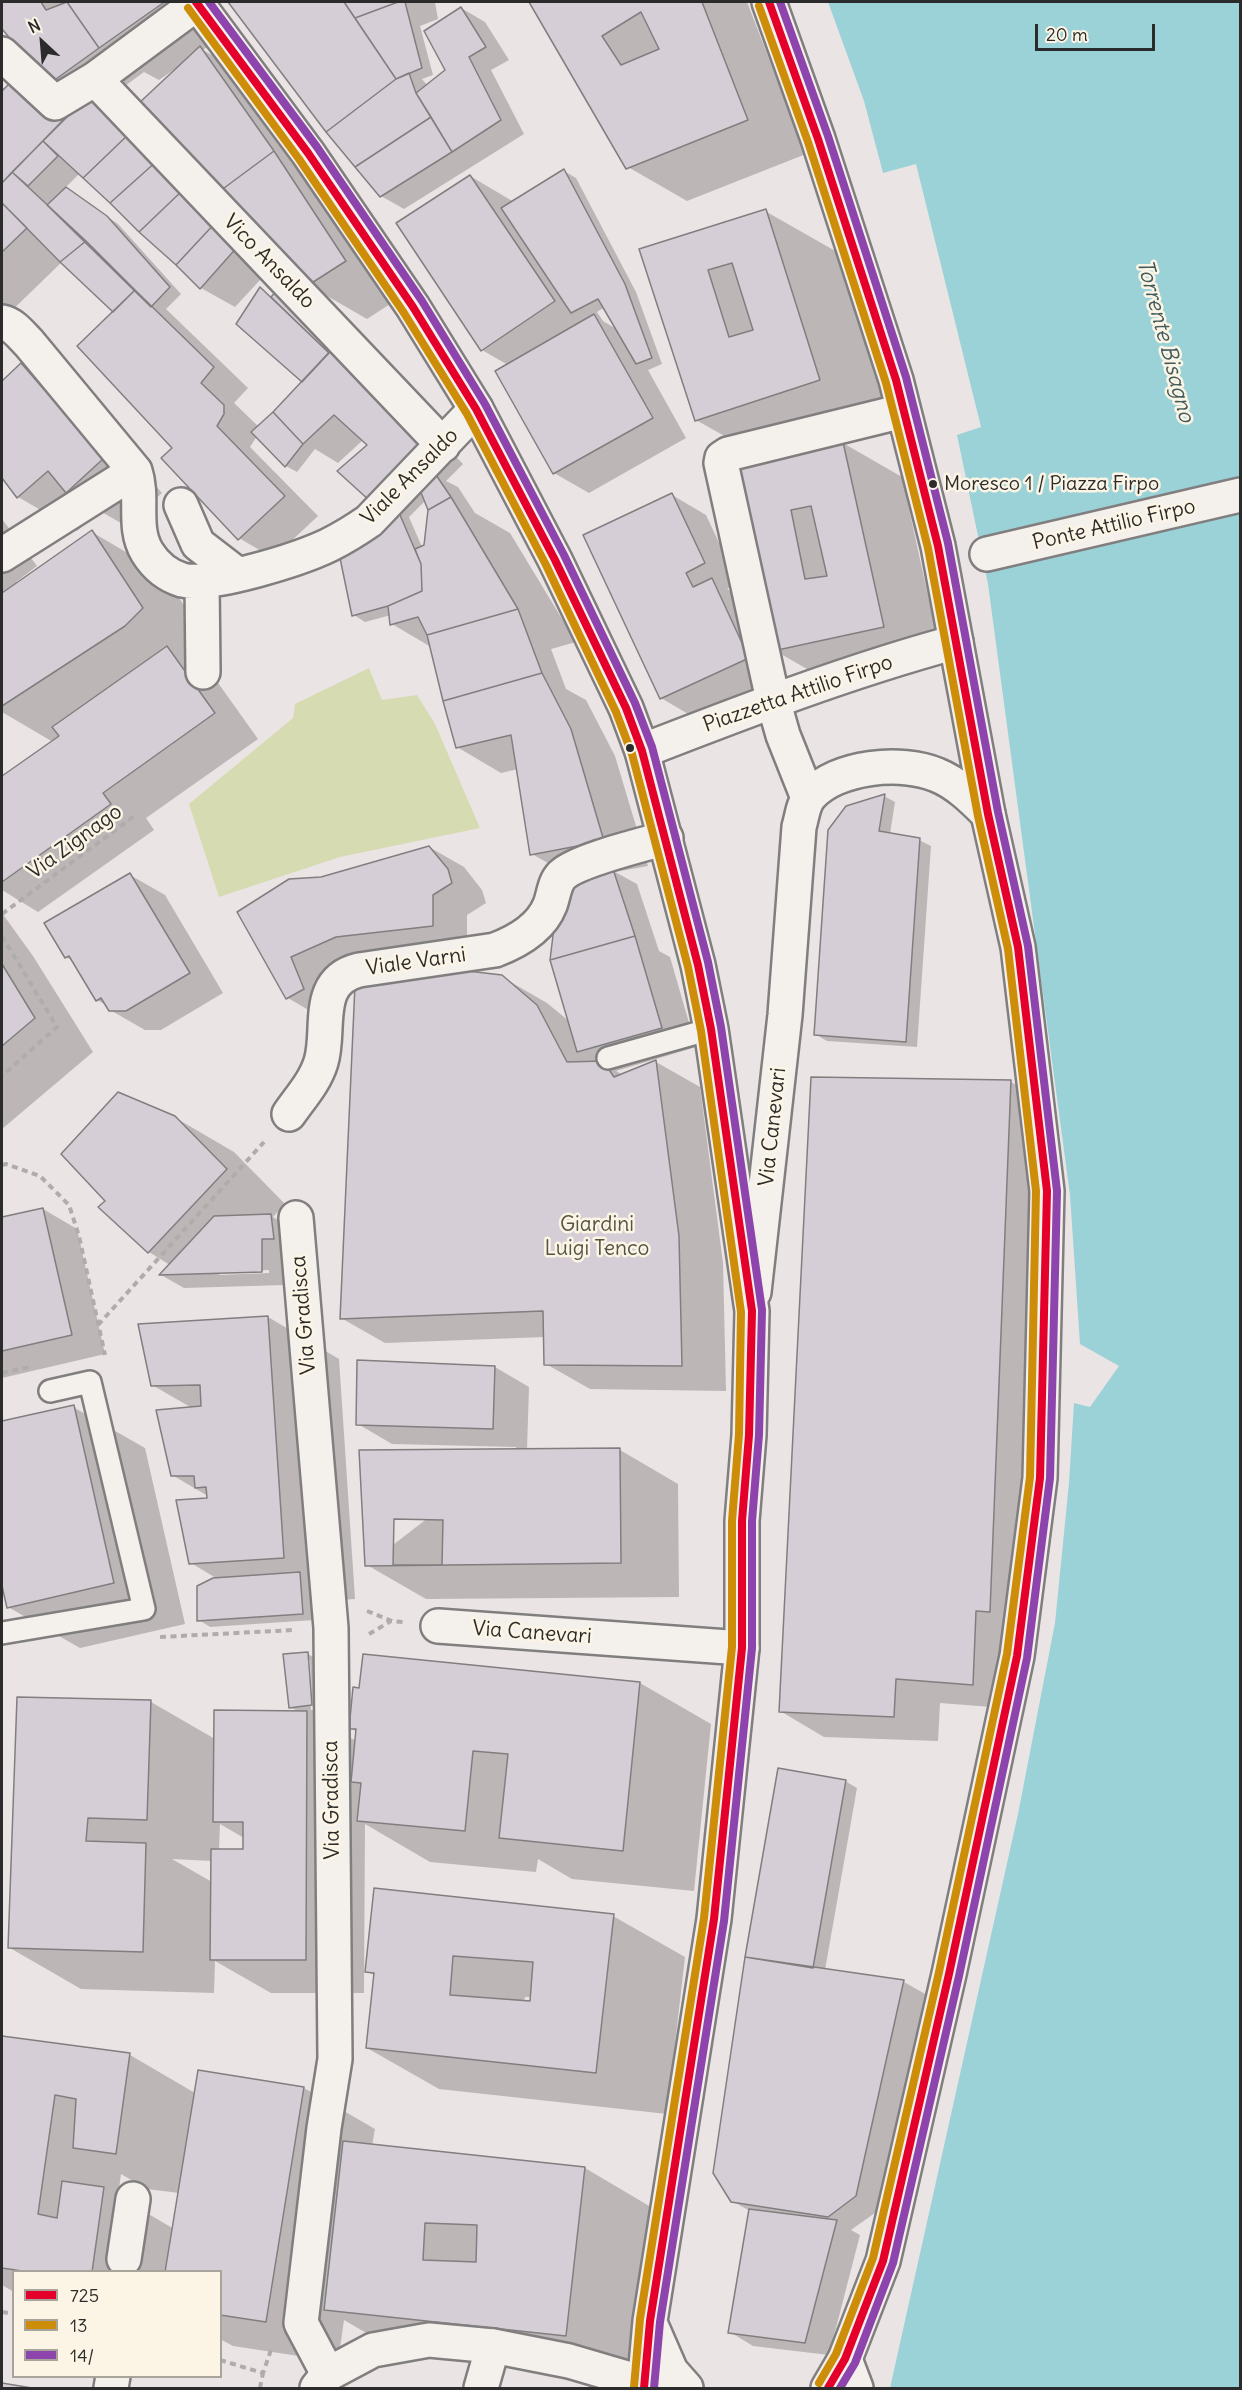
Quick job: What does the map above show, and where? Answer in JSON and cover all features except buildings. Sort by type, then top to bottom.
[{"type":"street","points":[[2,54],[55,103],[94,79],[197,2]]},
{"type":"street","name":"Via Canevari","points":[[197,2],[315,163],[413,307],[476,409],[555,560],[626,708],[642,751],[698,965],[711,1029],[752,1311]]},
{"type":"street","points":[[769,2],[825,160],[897,380],[938,546],[988,814],[1018,947],[1047,1191],[1040,1478],[1017,1656],[949,1974],[883,2261],[851,2374],[828,2388]]},
{"type":"street","name":"Vico Ansaldo","points":[[94,79],[443,445]]},
{"type":"street","points":[[2,322],[18,331],[29,343],[135,471],[2,555]]},
{"type":"street","name":"Viale Ansaldo","points":[[135,471],[140,485],[139,527],[147,553],[163,571],[183,580],[202,581],[237,574],[308,554],[348,535],[369,521],[476,409]]},
{"type":"street","points":[[903,411],[728,454],[722,458],[721,463],[773,700],[783,735],[808,798],[829,782],[847,775],[889,767],[908,767],[939,776],[954,784],[988,814]]},
{"type":"street","name":"Ponte Attilio Firpo","points":[[987,554],[1240,495]]},
{"type":"street","points":[[181,505],[198,544],[237,574]]},
{"type":"street","points":[[202,581],[203,672]]},
{"type":"street","name":"Piazzetta Attilio Firpo","points":[[642,751],[773,700],[915,653],[956,642]]},
{"type":"street","name":"Via Canevari","points":[[646,2387],[650,2321],[714,1919],[742,1648],[742,1521],[749,1435],[752,1311],[785,1015],[800,827],[808,798]]},
{"type":"street","name":"Viale Varni","points":[[289,1114],[321,1064],[328,998],[343,976],[359,970],[495,950],[507,946],[537,925],[544,916],[557,882],[568,870],[611,854],[666,838]]},
{"type":"street","name":"Via Gradisca","points":[[296,1218],[330,1628],[335,2059],[301,2323],[323,2381]]},
{"type":"street","name":"Via Canevari","points":[[438,1626],[742,1648]]},
{"type":"street","points":[[124,2259],[133,2199]]},
{"type":"street","points":[[650,2321],[671,2371],[684,2387]]},
{"type":"street","points":[[323,2381],[373,2350],[429,2340],[493,2346],[569,2361],[646,2387],[684,2387]]},
{"type":"street","points":[[482,2388],[493,2346]]},
{"type":"street","points":[[812,2388],[851,2374]]},
{"type":"lane","points":[[608,1058],[711,1029]]},
{"type":"lane","points":[[2,1633],[144,1609],[90,1382],[50,1390]]},
{"type":"path","name":"Via Zignago","points":[[2,914],[137,814]]},
{"type":"path","points":[[2,936],[57,1027],[2,1076]]},
{"type":"path","points":[[98,1325],[289,1114]]},
{"type":"path","points":[[328,1594],[392,1621],[438,1626]]},
{"type":"path","points":[[159,1637],[330,1628]]},
{"type":"path","points":[[260,2388],[275,2338]]},
{"type":"path","points":[[222,2361],[263,2373]]},
{"type":"green space","points":[[369,668],[382,700],[417,695],[435,724],[480,828],[340,857],[219,897],[189,804],[293,718],[295,704]]},
{"type":"water","name":"Torrente Bisagno","points":[[828,2],[1240,2],[1240,2388],[890,2388],[1018,1814],[1055,1623],[1069,1483],[1074,1403],[1090,1407],[1119,1366],[1080,1344],[1070,1195],[988,584],[957,435],[981,427],[916,164],[883,173],[864,101]]},
{"type":"transit line","name":"725","points":[[196,2],[308,153],[413,307],[476,409],[555,560],[626,708],[642,751],[698,965],[711,1029],[752,1311],[749,1435],[742,1521],[742,1648],[714,1919],[650,2321],[644,2388]]},
{"type":"transit line","name":"14/","points":[[209,2],[317,147],[422,301],[485,404],[564,555],[635,703],[652,747],[708,962],[721,1027],[762,1310],[759,1435],[752,1521],[752,1648],[724,1921],[660,2322],[654,2388]]},
{"type":"transit line","name":"725","points":[[769,2],[818,139],[896,380],[938,546],[988,814],[1018,947],[1047,1191],[1040,1478],[1017,1656],[949,1974],[883,2261],[845,2359],[828,2388]]},
{"type":"transit line","name":"14/","points":[[780,2],[828,136],[906,377],[948,543],[998,812],[1028,946],[1057,1191],[1050,1478],[1027,1658],[959,1976],[893,2263],[855,2363],[840,2388]]},
{"type":"transit line","name":"13","points":[[759,6],[808,142],[886,383],[928,548],[978,816],[1008,949],[1036,1191],[1030,1477],[1007,1654],[939,1972],[873,2258],[836,2354],[819,2383]]},
{"type":"transit line","name":"13","points":[[188,8],[299,159],[404,313],[467,414],[546,565],[616,712],[632,754],[688,967],[701,1031],[741,1312],[739,1434],[732,1521],[732,1647],[704,1918],[640,2319],[634,2387]]},
{"type":"place","name":"Moresco 1 / Piazza Firpo","points":[[933,484]]},
{"type":"park label","name":"Giardini Luigi Tenco","points":[[597,1237]]}]
